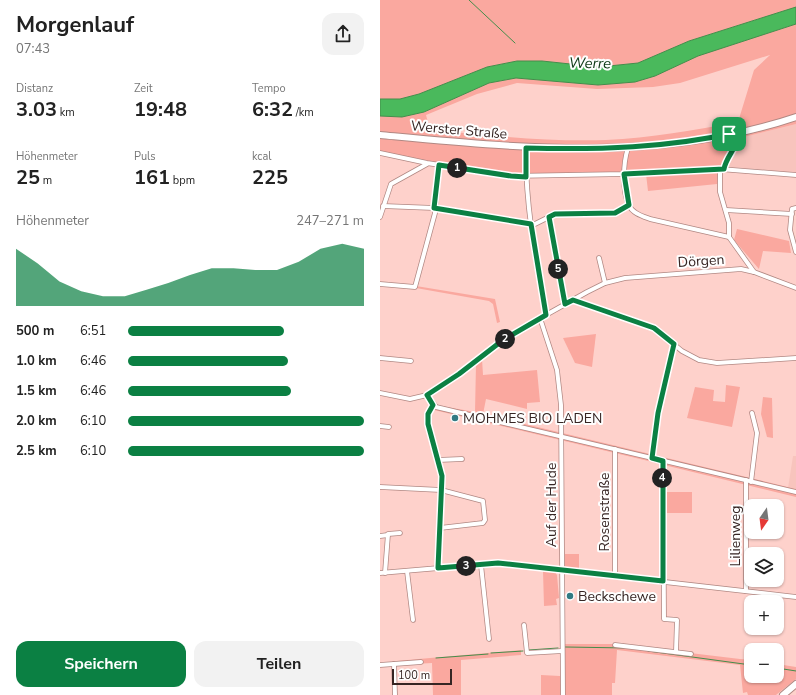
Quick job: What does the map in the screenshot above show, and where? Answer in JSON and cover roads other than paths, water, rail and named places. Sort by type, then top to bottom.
[{"type":"main road","name":"Werster Straße","points":[[380,135],[526,148],[628,148],[688,141],[738,132],[796,117]]},
{"type":"main road","points":[[783,695],[796,684]]},
{"type":"street","points":[[738,132],[738,140],[722,169],[720,192],[729,223],[729,237],[754,272]]},
{"type":"street","points":[[526,148],[526,177],[531,224],[546,315]]},
{"type":"street","points":[[628,148],[624,174],[629,205],[640,216],[729,237]]},
{"type":"street","points":[[380,153],[439,165],[526,177],[722,169],[796,175]]},
{"type":"street","points":[[380,217],[393,182],[427,163]]},
{"type":"street","points":[[380,284],[415,287],[435,213],[434,208],[439,165]]},
{"type":"street","points":[[383,206],[434,208],[535,224],[555,214],[615,213],[629,205]]},
{"type":"street","points":[[796,208],[792,209],[790,230],[796,252]]},
{"type":"street","points":[[726,210],[792,214]]},
{"type":"street","points":[[549,217],[565,304]]},
{"type":"street","points":[[599,258],[605,283]]},
{"type":"street","name":"Dörgen","points":[[427,395],[459,374],[503,340],[605,283],[625,278],[740,269],[754,272],[796,288]]},
{"type":"street","points":[[573,300],[654,328],[687,354],[699,360],[717,362],[796,359]]},
{"type":"street","name":"Auf der Hude","points":[[540,318],[557,370],[561,405],[562,569],[565,645],[562,651],[563,695]]},
{"type":"street","points":[[652,458],[658,413],[674,344]]},
{"type":"street","points":[[380,358],[411,361]]},
{"type":"street","points":[[380,393],[410,399],[427,395],[433,405],[796,492]]},
{"type":"street","points":[[433,405],[428,418],[442,476],[438,568]]},
{"type":"street","name":"Lilienweg","points":[[746,592],[749,481],[757,433],[752,413]]},
{"type":"street","points":[[380,426],[389,427]]},
{"type":"street","name":"Rosenstraße","points":[[615,449],[615,576]]},
{"type":"street","points":[[438,460],[462,459]]},
{"type":"street","points":[[663,461],[664,619],[677,620],[676,652]]},
{"type":"street","points":[[380,487],[441,490],[483,501],[485,520],[483,523],[440,528]]},
{"type":"street","points":[[380,536],[400,533]]},
{"type":"street","points":[[385,572],[388,535]]},
{"type":"street","points":[[380,573],[498,563],[562,569],[796,597]]},
{"type":"street","points":[[481,564],[489,640]]},
{"type":"street","points":[[407,571],[413,620]]},
{"type":"street","points":[[524,625],[527,653],[562,651]]},
{"type":"street","points":[[615,645],[691,654]]},
{"type":"street","points":[[380,665],[421,662]]},
{"type":"street","points":[[394,664],[395,695]]},
{"type":"waterway","points":[[469,0],[515,43]]},
{"type":"waterway","points":[[565,647],[627,648]]},
{"type":"waterway","points":[[529,650],[558,648]]},
{"type":"waterway","points":[[491,653],[523,651]]},
{"type":"waterway","points":[[648,651],[744,664]]},
{"type":"waterway","points":[[436,658],[488,654]]},
{"type":"waterway","points":[[784,669],[796,671]]},
{"type":"place","name":"MOHMES BIO LADEN","points":[[455,418]]},
{"type":"place","name":"Beckschewe","points":[[570,596]]},
{"type":"water label","name":"Werre","points":[[590,63]]}]
